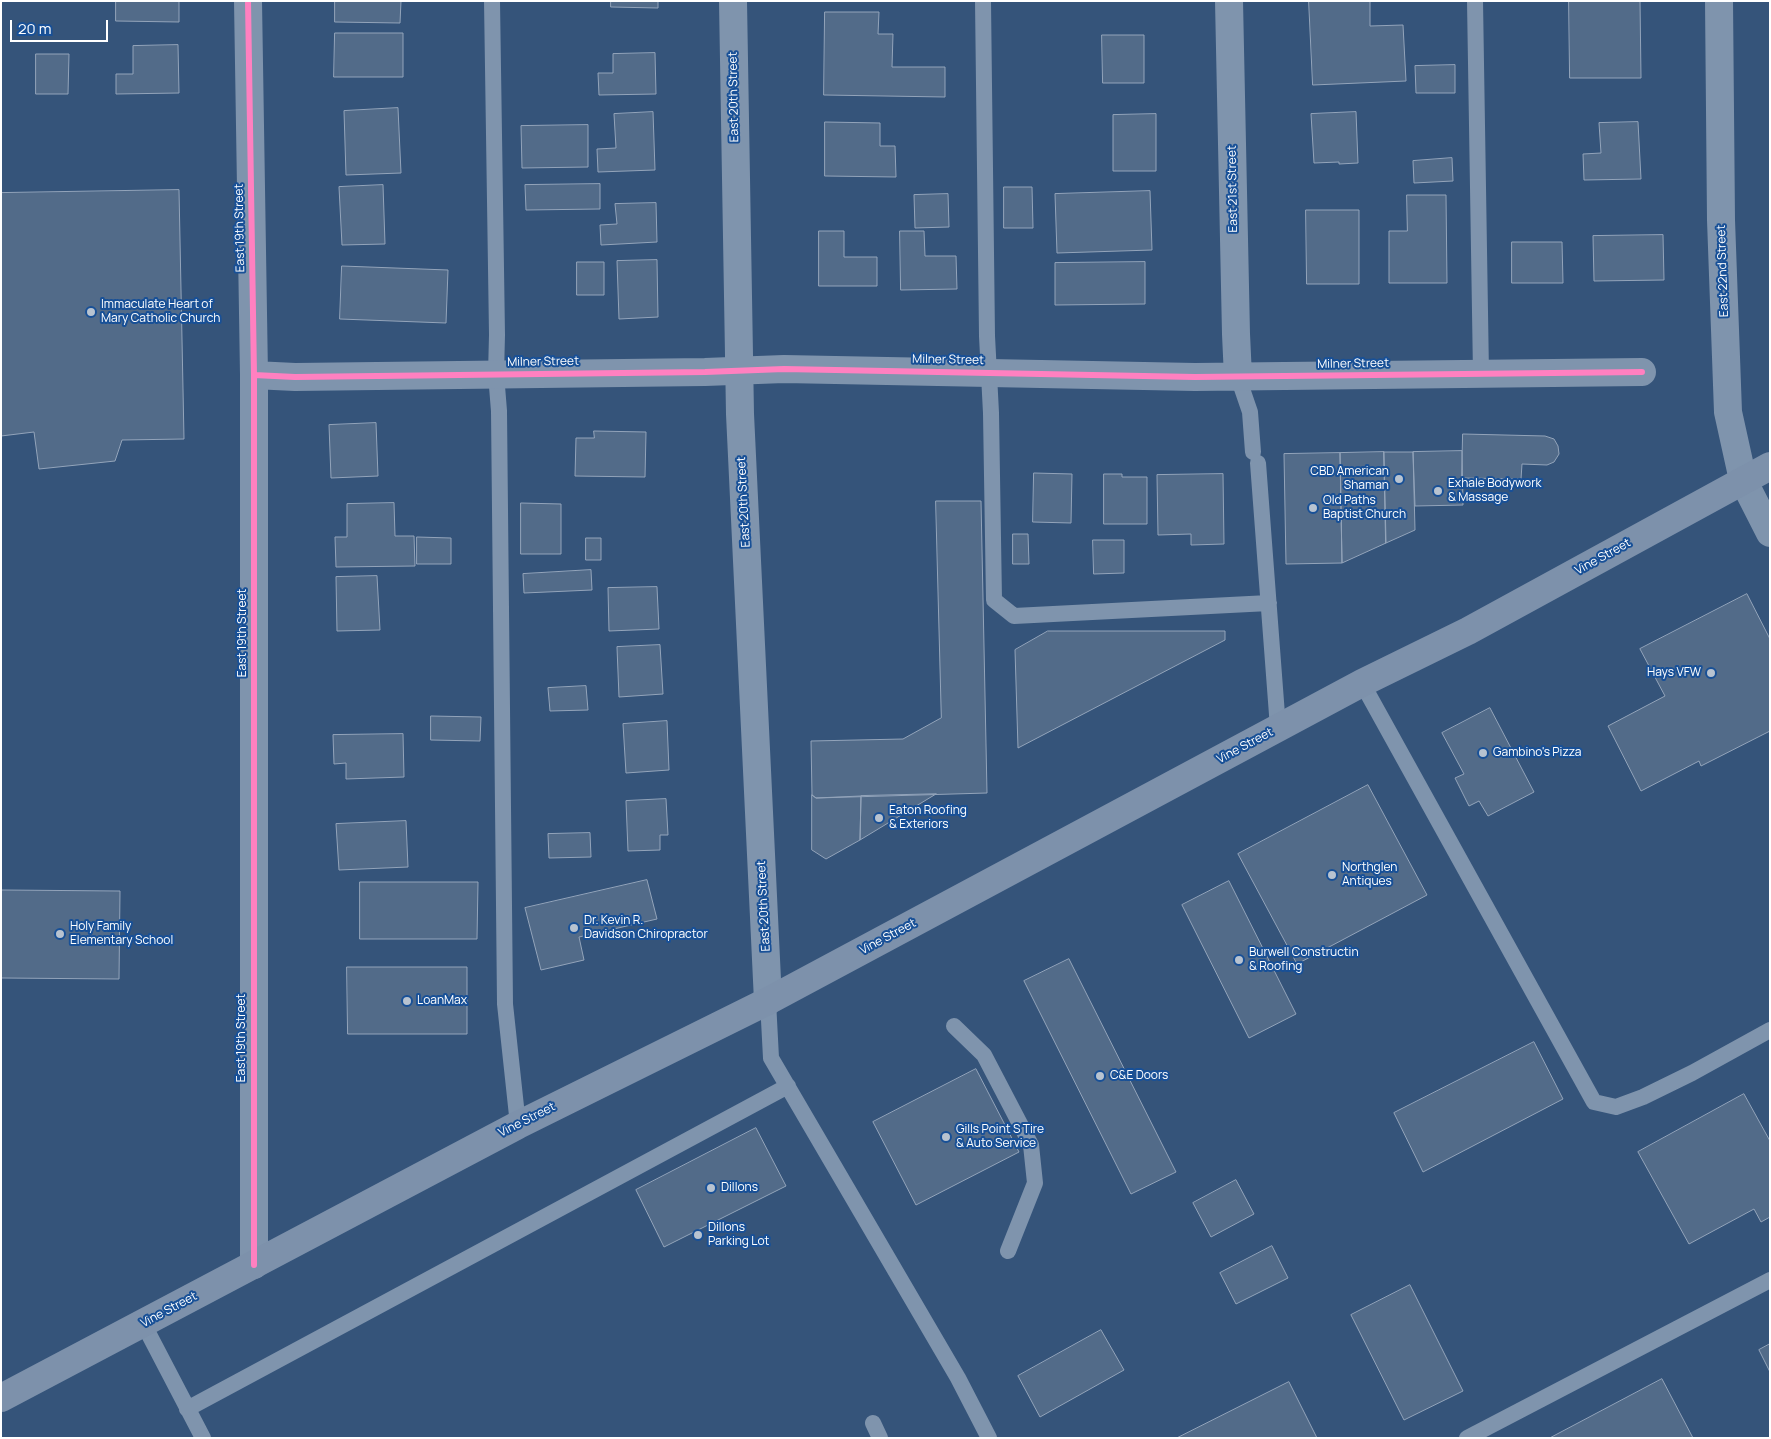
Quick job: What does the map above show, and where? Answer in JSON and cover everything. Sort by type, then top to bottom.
[{"type":"main road","name":"Vine Street","points":[[1,1398],[518,1125],[768,1001],[1362,683],[1468,631],[1770,466]]},
{"type":"street","name":"East 19th Street","points":[[248,1],[254,375],[254,1265]]},
{"type":"street","name":"East 20th Street","points":[[733,1],[738,370],[768,1001]]},
{"type":"street","name":"East 21st Street","points":[[1229,1],[1238,377]]},
{"type":"street","name":"East 22nd Street","points":[[1719,1],[1720,220],[1728,412],[1742,480],[1770,533]]},
{"type":"street","name":"Milner Street","points":[[254,375],[295,377],[738,370],[1238,377],[1642,372]]},
{"type":"lane","points":[[492,1],[496,374],[499,412],[505,1004],[518,1125]]},
{"type":"lane","points":[[983,1],[988,372],[994,600],[1014,616],[1269,603]]},
{"type":"lane","points":[[1475,1],[1480,374]]},
{"type":"lane","points":[[1238,377],[1250,412],[1269,603],[1278,728]]},
{"type":"lane","points":[[1362,683],[1594,1102],[1616,1107],[1643,1097],[1698,1070],[1770,1030]]},
{"type":"lane","points":[[768,1001],[771,1058],[958,1378],[989,1438]]},
{"type":"lane","points":[[954,1026],[984,1055],[1031,1144],[1035,1183],[1008,1250]]},
{"type":"lane","points":[[188,1409],[788,1086]]},
{"type":"lane","points":[[1467,1438],[1770,1280]]},
{"type":"lane","points":[[143,1324],[203,1438]]},
{"type":"building","points":[[116,1],[179,1],[179,22],[116,21]]},
{"type":"building","points":[[335,1],[401,1],[400,23],[335,22]]},
{"type":"building","points":[[611,1],[658,1],[658,8],[611,7]]},
{"type":"building","points":[[1309,1],[1370,1],[1370,26],[1403,25],[1406,81],[1313,85]]},
{"type":"building","points":[[1569,1],[1640,1],[1641,78],[1570,78]]},
{"type":"building","points":[[825,12],[879,12],[878,34],[893,34],[892,67],[945,67],[945,97],[824,95]]},
{"type":"building","points":[[335,33],[403,33],[403,77],[334,77]]},
{"type":"building","points":[[1102,35],[1144,35],[1144,83],[1103,83]]},
{"type":"building","points":[[178,45],[179,93],[116,94],[116,74],[133,74],[133,46]]},
{"type":"building","points":[[655,53],[656,94],[599,95],[598,73],[613,73],[613,54]]},
{"type":"building","points":[[36,54],[69,54],[68,94],[36,94]]},
{"type":"building","points":[[1455,65],[1455,93],[1416,93],[1415,66]]},
{"type":"building","points":[[398,108],[401,173],[346,175],[344,111]]},
{"type":"building","points":[[653,112],[655,170],[598,172],[597,149],[616,148],[614,114]]},
{"type":"building","points":[[1356,112],[1358,163],[1314,163],[1311,114]]},
{"type":"building","points":[[1156,114],[1156,171],[1113,171],[1113,115]]},
{"type":"building","points":[[825,122],[880,123],[880,146],[895,146],[896,177],[825,176]]},
{"type":"building","points":[[1638,122],[1641,179],[1584,180],[1583,154],[1601,153],[1599,123]]},
{"type":"building","points":[[588,125],[588,167],[522,168],[521,126]]},
{"type":"building","points":[[1452,158],[1453,181],[1414,183],[1413,161]]},
{"type":"building","points":[[600,184],[600,209],[526,210],[525,185]]},
{"type":"building","points":[[383,185],[385,244],[342,245],[339,187]]},
{"type":"building","points":[[1004,187],[1032,187],[1033,228],[1004,228]]},
{"type":"building","name":"Immaculate Heart of Mary Catholic Church","points":[[179,190],[184,439],[122,440],[115,461],[39,469],[34,432],[1,436],[1,193]]},
{"type":"building","points":[[1150,191],[1152,250],[1057,253],[1055,194]]},
{"type":"building","points":[[948,194],[949,227],[915,228],[914,195]]},
{"type":"building","points":[[1407,195],[1446,195],[1447,283],[1389,283],[1389,231],[1407,231]]},
{"type":"building","points":[[656,203],[657,242],[601,245],[600,225],[617,224],[615,204]]},
{"type":"building","points":[[1306,210],[1359,210],[1359,284],[1307,284]]},
{"type":"building","points":[[819,231],[844,231],[844,257],[877,257],[877,286],[819,286]]},
{"type":"building","points":[[900,231],[924,231],[925,256],[956,256],[957,289],[901,290]]},
{"type":"building","points":[[1663,235],[1664,280],[1594,281],[1593,236]]},
{"type":"building","points":[[1512,242],[1562,242],[1563,283],[1512,283]]},
{"type":"building","points":[[657,260],[658,317],[619,319],[617,261]]},
{"type":"building","points":[[577,262],[604,262],[604,295],[577,295]]},
{"type":"building","points":[[1145,262],[1145,304],[1055,305],[1055,263]]},
{"type":"building","points":[[342,266],[448,270],[446,323],[340,319]]},
{"type":"building","points":[[376,423],[378,476],[331,478],[329,425]]},
{"type":"building","points":[[594,431],[646,432],[645,477],[575,476],[576,438],[594,438]]},
{"type":"building","points":[[1463,434],[1545,436],[1554,439],[1558,446],[1559,454],[1554,462],[1547,465],[1522,464],[1521,479],[1462,478]]},
{"type":"building","name":"Exhale Bodywork & Massage","points":[[1462,451],[1463,505],[1415,506],[1413,452]]},
{"type":"building","points":[[1384,452],[1386,543],[1342,563],[1340,453]]},
{"type":"building","name":"CBD American Shaman","points":[[1384,452],[1413,452],[1415,530],[1386,543]]},
{"type":"building","name":"Old Paths Baptist Church","points":[[1340,453],[1342,563],[1286,564],[1284,454]]},
{"type":"building","points":[[1034,473],[1072,474],[1071,523],[1033,522]]},
{"type":"building","points":[[1104,474],[1122,474],[1122,477],[1147,477],[1147,524],[1104,524]]},
{"type":"building","points":[[1223,474],[1224,544],[1191,545],[1191,534],[1158,535],[1157,475]]},
{"type":"building","points":[[936,501],[981,501],[987,793],[816,798],[812,795],[811,741],[903,739],[941,718]]},
{"type":"building","points":[[394,503],[395,536],[414,536],[415,566],[336,567],[335,537],[347,537],[347,504]]},
{"type":"building","points":[[521,503],[561,504],[561,554],[521,554]]},
{"type":"building","points":[[1013,534],[1028,534],[1029,564],[1013,564]]},
{"type":"building","points":[[417,537],[451,538],[451,564],[417,564]]},
{"type":"building","points":[[586,538],[601,538],[601,560],[586,560]]},
{"type":"building","points":[[1093,540],[1124,540],[1124,573],[1094,574]]},
{"type":"building","points":[[591,570],[592,590],[524,593],[523,574]]},
{"type":"building","points":[[377,576],[380,630],[337,631],[336,577]]},
{"type":"building","points":[[657,587],[659,629],[609,631],[608,588]]},
{"type":"building","name":"Hays VFW","points":[[1747,594],[1770,639],[1770,731],[1701,766],[1699,761],[1641,791],[1608,726],[1665,696],[1640,649]]},
{"type":"building","points":[[1048,631],[1225,631],[1225,640],[1018,748],[1015,650]]},
{"type":"building","points":[[660,645],[663,694],[619,697],[617,647]]},
{"type":"building","points":[[586,686],[588,710],[550,711],[548,688]]},
{"type":"building","name":"Gambino's Pizza","points":[[1490,708],[1534,792],[1488,816],[1479,801],[1469,806],[1455,778],[1464,774],[1442,733]]},
{"type":"building","points":[[431,716],[481,717],[480,741],[431,740]]},
{"type":"building","points":[[667,721],[669,770],[626,773],[623,724]]},
{"type":"building","points":[[403,734],[404,777],[346,779],[346,763],[334,764],[333,735]]},
{"type":"building","name":"Northglen Antiques","points":[[1368,785],[1427,895],[1297,964],[1238,854]]},
{"type":"building","name":"Eaton Roofing & Exteriors","points":[[936,794],[860,840],[861,796]]},
{"type":"building","points":[[812,795],[816,798],[861,796],[860,840],[826,859],[812,850]]},
{"type":"building","points":[[666,799],[668,835],[660,835],[660,850],[628,851],[626,801]]},
{"type":"building","points":[[406,821],[408,867],[339,870],[336,824]]},
{"type":"building","points":[[590,833],[591,857],[549,858],[548,834]]},
{"type":"building","name":"Dr. Kevin R. Davidson Chiropractor","points":[[647,880],[657,919],[579,937],[584,960],[541,970],[525,908]]},
{"type":"building","name":"Burwell Constructin & Roofing","points":[[1229,881],[1296,1014],[1249,1038],[1182,905]]},
{"type":"building","points":[[360,882],[478,882],[477,939],[360,939]]},
{"type":"building","name":"Holy Family Elementary School","points":[[1,890],[120,891],[119,979],[1,978]]},
{"type":"building","name":"C&E Doors","points":[[1069,959],[1176,1172],[1131,1194],[1024,981]]},
{"type":"building","name":"LoanMax","points":[[347,967],[467,967],[467,1034],[348,1034]]},
{"type":"building","points":[[1534,1042],[1563,1099],[1423,1172],[1394,1113]]},
{"type":"building","name":"Gills Point S Tire & Auto Service","points":[[976,1069],[1019,1152],[916,1205],[873,1122]]},
{"type":"building","points":[[1744,1094],[1770,1141],[1770,1217],[1761,1222],[1754,1209],[1689,1244],[1638,1152]]},
{"type":"building","name":"Dillons","points":[[756,1128],[786,1186],[664,1247],[636,1190]]},
{"type":"building","points":[[1236,1180],[1254,1214],[1211,1237],[1193,1203]]},
{"type":"building","points":[[1272,1246],[1288,1278],[1236,1304],[1220,1273]]},
{"type":"building","points":[[1410,1285],[1463,1391],[1404,1420],[1351,1315]]},
{"type":"building","points":[[1101,1330],[1124,1370],[1040,1417],[1018,1376]]},
{"type":"building","points":[[1770,1344],[1770,1372],[1759,1350]]},
{"type":"building","points":[[1662,1379],[1693,1438],[1550,1438]]},
{"type":"building","points":[[1289,1382],[1317,1438],[1177,1438]]},
{"type":"cycle path","points":[[248,1],[254,375],[254,1265]]},
{"type":"cycle path","points":[[254,375],[295,377],[705,372],[784,369],[1195,377],[1642,372]]},
{"type":"place","name":"Immaculate Heart of Mary Catholic Church","points":[[91,312]]},
{"type":"place","name":"CBD American Shaman","points":[[1399,479]]},
{"type":"place","name":"Exhale Bodywork & Massage","points":[[1438,491]]},
{"type":"place","name":"Old Paths Baptist Church","points":[[1313,508]]},
{"type":"place","name":"Hays VFW","points":[[1711,673]]},
{"type":"place","name":"Gambino's Pizza","points":[[1483,753]]},
{"type":"place","name":"Eaton Roofing & Exteriors","points":[[879,818]]},
{"type":"place","name":"Northglen Antiques","points":[[1332,875]]},
{"type":"place","name":"Dr. Kevin R. Davidson Chiropractor","points":[[574,928]]},
{"type":"place","name":"Holy Family Elementary School","points":[[60,934]]},
{"type":"place","name":"Burwell Constructin & Roofing","points":[[1239,960]]},
{"type":"place","name":"LoanMax","points":[[407,1001]]},
{"type":"place","name":"C&E Doors","points":[[1100,1076]]},
{"type":"place","name":"Gills Point S Tire & Auto Service","points":[[946,1137]]},
{"type":"place","name":"Dillons","points":[[711,1188]]},
{"type":"place","name":"Dillons Parking Lot","points":[[698,1235]]}]
